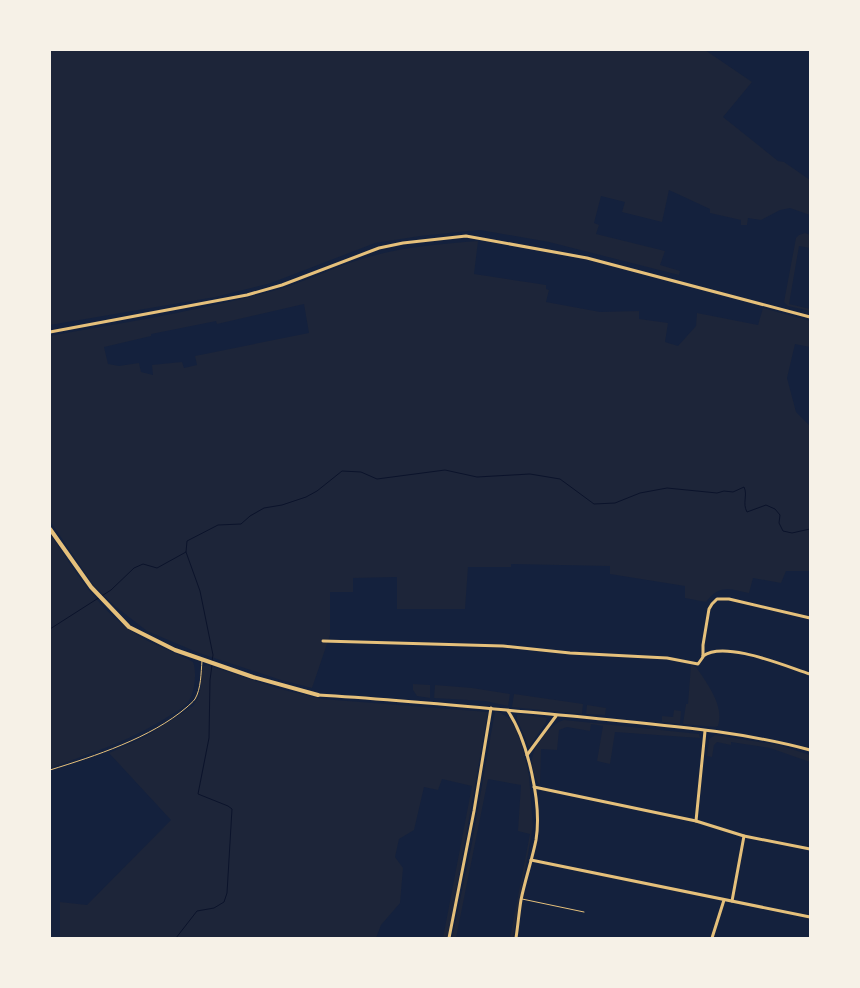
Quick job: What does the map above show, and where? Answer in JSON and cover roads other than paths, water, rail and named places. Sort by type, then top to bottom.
[{"type":"street","points":[[50,332],[247,295],[282,285],[379,248],[403,243],[466,236],[586,258],[810,317]]},
{"type":"street","points":[[50,529],[91,587],[129,627],[175,650],[253,677],[318,695],[407,700],[706,731],[760,738],[810,750]]},
{"type":"street","points":[[323,641],[504,646],[570,653],[667,658],[698,664],[703,656],[709,609],[717,599],[729,599],[810,618]]},
{"type":"street","points":[[703,656],[714,651],[740,652],[810,674]]},
{"type":"street","points":[[450,938],[491,708]]},
{"type":"street","points":[[508,711],[514,720],[527,755],[534,787],[536,828],[536,840],[521,899],[516,938]]},
{"type":"street","points":[[527,755],[537,739],[557,715]]},
{"type":"street","points":[[696,821],[706,731]]},
{"type":"street","points":[[534,787],[696,821],[744,836],[810,849]]},
{"type":"street","points":[[732,901],[744,836]]},
{"type":"street","points":[[531,860],[810,917]]},
{"type":"street","points":[[712,938],[724,900]]},
{"type":"lane","points":[[50,770],[143,735],[178,715],[195,700],[199,689],[202,659]]},
{"type":"lane","points":[[521,899],[584,912]]},
{"type":"waterway","points":[[50,629],[111,590],[134,568],[143,564],[157,568],[186,552],[187,541],[218,525],[241,524],[264,508],[282,505],[306,497],[317,491],[342,471],[361,472],[377,479],[445,470],[477,477],[530,474],[560,479],[594,504],[615,503],[640,493],[667,488],[717,493],[724,491],[733,492],[744,487],[747,512],[766,505],[775,509],[780,515],[779,523],[783,531],[792,533],[810,529]]},
{"type":"waterway","points":[[186,552],[200,591],[213,655],[212,661]]},
{"type":"waterway","points":[[176,938],[197,911],[214,908],[224,902],[227,893],[232,809],[198,794],[209,738],[212,665]]}]
